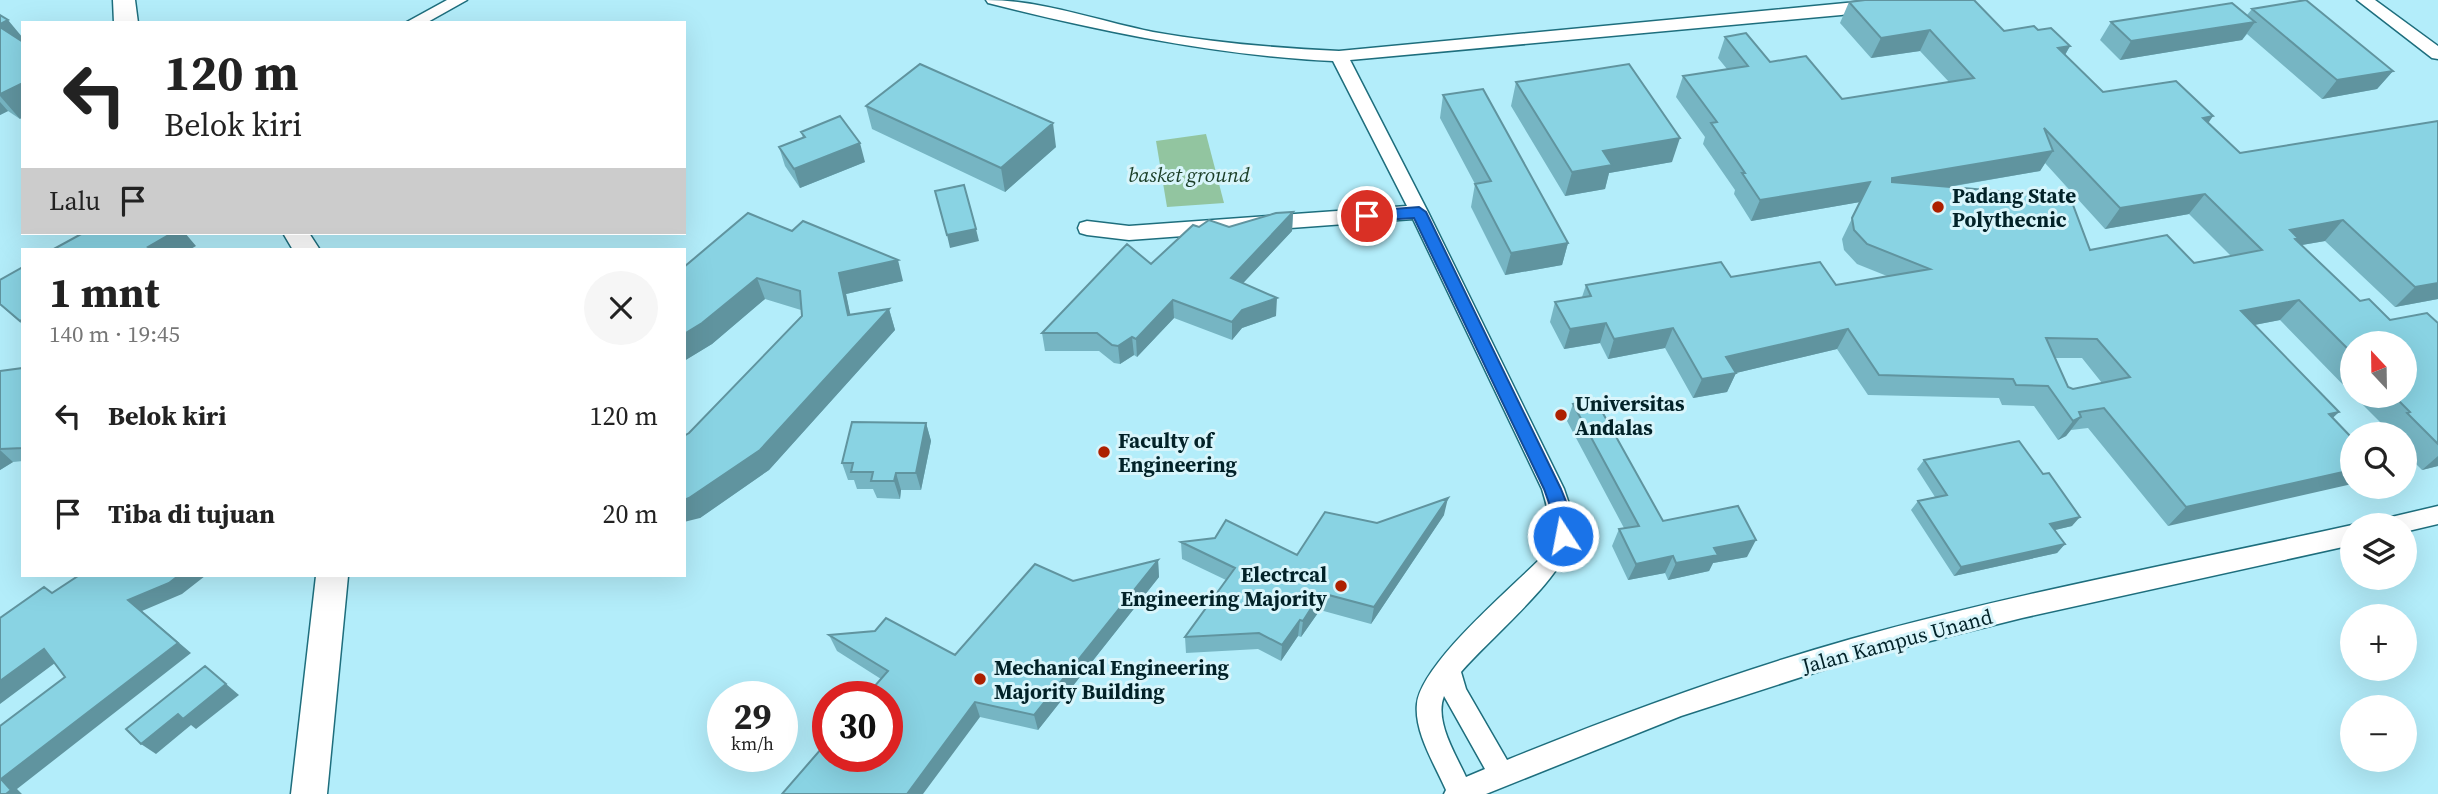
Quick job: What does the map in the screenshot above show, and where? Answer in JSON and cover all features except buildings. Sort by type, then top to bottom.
[{"type":"street","points":[[124,0],[126,21]]},
{"type":"street","points":[[425,19],[459,0]]},
{"type":"street","points":[[994,0],[1154,37],[1275,53],[1339,56],[1842,10],[1910,0]]},
{"type":"street","points":[[2365,0],[2438,54]]},
{"type":"street","points":[[1339,56],[1419,212],[1553,489],[1563,517],[1563,536],[1558,551],[1548,566],[1448,669],[1431,694],[1428,704],[1434,729],[1458,793]]},
{"type":"street","points":[[1087,228],[1129,233],[1419,212]]},
{"type":"street","points":[[2417,520],[2438,515]]},
{"type":"street","name":"Jalan Kampus Unand","points":[[1458,793],[1640,720],[1830,656],[1912,634],[2340,538]]},
{"type":"street","points":[[309,794],[332,577]]},
{"type":"street","points":[[1448,669],[1455,694],[1501,774]]},
{"type":"green space","name":"basket ground","points":[[1206,134],[1224,203],[1167,207],[1156,141]]},
{"type":"place","name":"Padang State Polythecnic","points":[[1938,207]]},
{"type":"place","name":"Universitas Andalas","points":[[1561,415]]},
{"type":"place","name":"Faculty of Engineering","points":[[1104,452]]},
{"type":"place","name":"Electrcal Engineering Majority","points":[[1341,586]]},
{"type":"place","name":"Mechanical Engineering Majority Building","points":[[980,679]]},
{"type":"route","points":[[1367,216],[1419,212],[1553,489],[1563,517],[1563,536]]}]
